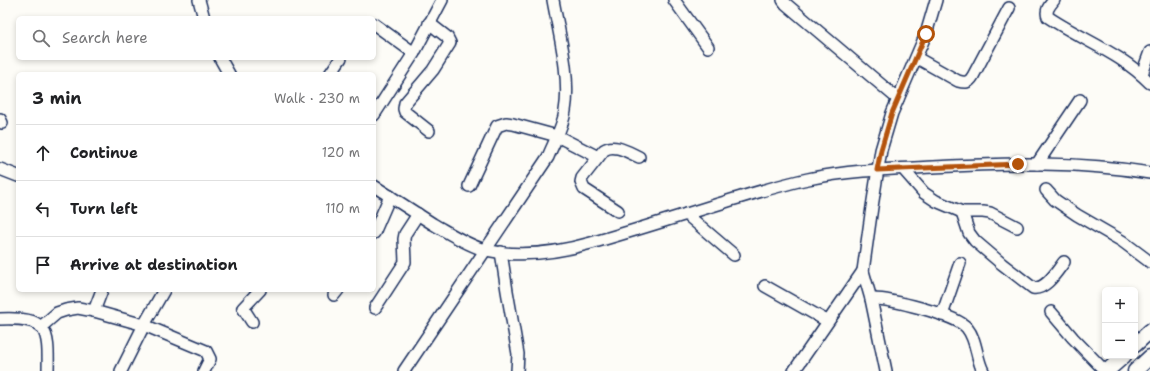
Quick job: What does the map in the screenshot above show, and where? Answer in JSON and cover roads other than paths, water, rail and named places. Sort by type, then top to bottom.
[{"type":"main road","points":[[1138,342],[1150,331]]},
{"type":"main road","points":[[1135,371],[1150,357]]},
{"type":"main road","points":[[1106,371],[1120,359]]},
{"type":"street","points":[[199,0],[203,16]]},
{"type":"street","points":[[376,112],[414,53],[442,0]]},
{"type":"street","points":[[404,371],[548,157],[557,136],[565,111],[567,90],[566,74],[553,0]]},
{"type":"street","points":[[674,0],[708,47]]},
{"type":"street","points":[[783,0],[898,99]]},
{"type":"street","points":[[886,371],[864,271],[877,170],[888,126],[929,28],[936,0]]},
{"type":"street","points":[[1054,0],[1048,9],[1048,16],[1122,59],[1142,74],[1150,83]]},
{"type":"street","points":[[917,58],[958,81],[964,83],[968,82],[973,76],[1009,8]]},
{"type":"street","points":[[429,130],[406,112],[404,106],[433,70],[450,43],[447,37],[430,22]]},
{"type":"street","points":[[376,25],[414,53]]},
{"type":"street","points":[[1142,74],[1150,52]]},
{"type":"street","points":[[221,60],[228,72]]},
{"type":"street","points":[[331,72],[340,60]]},
{"type":"street","points":[[1037,164],[1080,100]]},
{"type":"street","points":[[468,186],[498,126],[506,123],[557,136],[598,157]]},
{"type":"street","points":[[618,211],[584,189],[582,186],[582,178],[604,150],[611,146],[639,157]]},
{"type":"street","points":[[376,187],[454,236],[485,250],[540,254],[565,250],[770,188],[806,179],[840,173],[877,170],[1037,164],[1083,165],[1150,173]]},
{"type":"street","points":[[0,169],[16,175]]},
{"type":"street","points":[[903,169],[924,193],[936,201],[962,212],[990,213],[1017,227]]},
{"type":"street","points":[[1046,190],[1077,216],[1122,241],[1150,262]]},
{"type":"street","points":[[376,229],[390,196]]},
{"type":"street","points":[[962,212],[969,232],[975,241],[1033,288],[1038,288],[1044,285],[1064,262]]},
{"type":"street","points":[[376,308],[405,262],[404,239],[418,214]]},
{"type":"street","points":[[686,214],[734,255]]},
{"type":"street","points":[[501,252],[518,354],[517,371]]},
{"type":"street","points":[[942,315],[960,263]]},
{"type":"street","points":[[794,371],[864,271]]},
{"type":"street","points":[[765,286],[827,322]]},
{"type":"street","points":[[94,311],[101,292]]},
{"type":"street","points":[[122,371],[144,325],[163,292]]},
{"type":"street","points":[[252,322],[243,308],[258,292]]},
{"type":"street","points":[[871,299],[898,303],[949,317],[967,328],[971,335],[983,371]]},
{"type":"street","points":[[42,326],[57,313],[66,310],[78,308],[94,311],[144,325],[206,351],[210,359],[204,371]]},
{"type":"street","points":[[1051,312],[1073,338],[1106,371]]},
{"type":"street","points":[[0,319],[16,318],[29,320],[42,326],[47,336],[48,371]]}]
